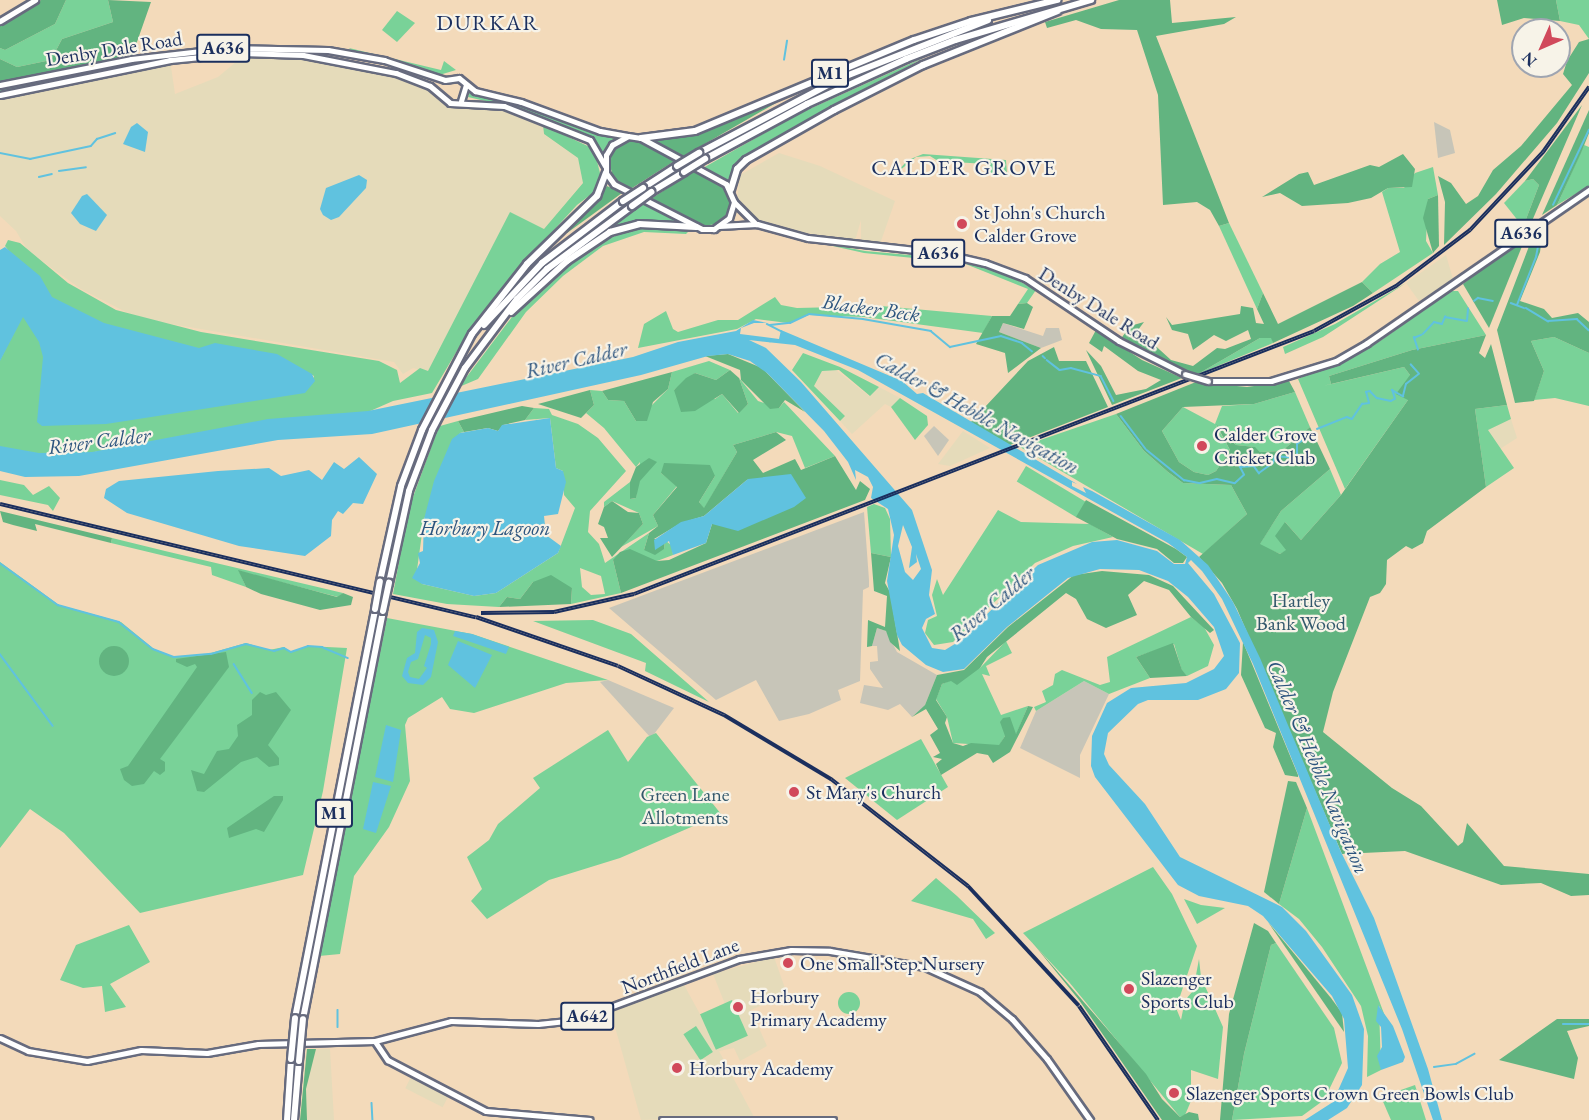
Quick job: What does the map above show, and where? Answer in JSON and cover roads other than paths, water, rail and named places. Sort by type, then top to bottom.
[{"type":"highway","name":"M1","points":[[294,1120],[303,1019],[388,583],[409,491],[432,430],[458,379],[490,333],[547,269],[651,192],[705,159],[846,85],[955,40],[1091,0]]},
{"type":"highway","name":"M1","points":[[641,138],[695,131],[872,55],[971,21],[1055,1]]},
{"type":"highway","name":"M1","points":[[287,1120],[295,1018],[380,581],[401,486],[422,430],[465,350],[542,263],[624,201],[677,166],[841,78],[914,47],[1020,10]]},
{"type":"highway","name":"M1","points":[[730,189],[736,169],[753,155],[881,85],[1024,21]]},
{"type":"highway","points":[[465,350],[472,334],[527,264],[597,196],[606,169]]},
{"type":"highway","points":[[490,333],[538,285],[594,240],[639,224],[696,227]]},
{"type":"main road","points":[[0,21],[35,0]]},
{"type":"main road","name":"Denby Dale Road","points":[[0,85],[131,58],[227,48],[283,46],[384,60],[445,80],[456,77],[475,91],[521,102],[592,129],[641,138]]},
{"type":"main road","name":"Denby Dale Road","points":[[0,95],[140,64],[270,52],[334,59],[381,69],[414,79],[441,95],[450,104],[461,101],[504,105],[580,135],[595,145],[606,169],[618,187],[696,227],[708,230],[719,226],[757,224],[808,238],[942,253],[985,263],[1025,278],[1119,341],[1185,374],[1208,381],[1271,381],[1336,361],[1367,344],[1589,190]]},
{"type":"main road","points":[[441,95],[445,80]]},
{"type":"main road","points":[[461,101],[465,85]]},
{"type":"main road","points":[[606,169],[609,149],[628,136]]},
{"type":"main road","points":[[641,138],[730,189],[734,202],[729,218],[719,226]]},
{"type":"main road","name":"Denby Dale Road","points":[[734,202],[757,224]]},
{"type":"main road","name":"Northfield Lane","points":[[0,1038],[28,1051],[87,1061],[141,1050],[207,1053],[297,1041],[375,1041],[451,1021],[538,1024],[575,1020],[739,958],[792,950],[890,958],[938,972],[972,987],[1023,1031],[1064,1080],[1090,1120]]},
{"type":"main road","points":[[375,1041],[388,1060],[486,1111],[590,1120]]},
{"type":"main road","points":[[662,1120],[761,1117],[834,1120]]},
{"type":"water","points":[[137,123],[148,132],[145,152],[123,144],[131,127]]},
{"type":"water","points":[[359,175],[367,180],[366,188],[339,217],[331,220],[323,215],[320,209],[326,188]]},
{"type":"water","points":[[87,194],[107,215],[96,231],[80,224],[71,213],[82,196]]},
{"type":"water","points":[[5,247],[40,276],[52,297],[104,323],[199,348],[215,343],[277,354],[312,374],[315,381],[305,393],[106,424],[42,426],[37,422],[43,357],[39,342],[23,317],[0,361],[0,250]]},
{"type":"water","points":[[753,320],[767,323],[754,323],[741,328],[740,334],[779,339],[781,330],[902,381],[917,394],[923,393],[1077,484],[1072,482],[1072,486],[1086,493],[1083,487],[1092,491],[1180,540],[1208,565],[1233,602],[1260,658],[1341,852],[1374,918],[1428,1069],[1442,1120],[1433,1120],[1402,1029],[1253,664],[1222,599],[1202,571],[1191,560],[1188,563],[1214,594],[1240,643],[1239,673],[1226,689],[1198,700],[1148,700],[1138,704],[1108,733],[1104,754],[1109,765],[1145,804],[1180,857],[1282,907],[1306,931],[1352,995],[1364,1029],[1362,1085],[1347,1108],[1328,1120],[1305,1120],[1333,1102],[1348,1068],[1344,1019],[1332,996],[1263,916],[1248,906],[1199,896],[1178,885],[1095,777],[1091,766],[1092,736],[1107,703],[1131,688],[1186,683],[1214,669],[1224,656],[1214,627],[1188,597],[1168,581],[1139,570],[1100,569],[1068,578],[1007,627],[964,669],[943,672],[926,665],[902,645],[897,635],[887,581],[894,535],[888,509],[871,498],[873,487],[868,477],[855,470],[856,480],[848,462],[824,431],[767,373],[750,361],[728,354],[708,356],[641,375],[372,434],[278,440],[79,476],[25,477],[0,471],[0,446],[39,453],[92,452],[268,419],[368,411],[633,357],[678,342],[736,331]],"holes":[[[749,340],[795,345],[858,370],[1168,543],[1187,557],[1185,564],[1174,564],[1157,551],[1117,540],[1092,542],[1038,565],[958,642],[945,650],[932,648],[922,628],[926,619],[935,614],[929,595],[932,570],[912,510],[801,382],[766,348]],[[903,525],[912,547],[909,568],[917,562],[916,554],[921,569],[913,580],[905,572],[898,546]]]},
{"type":"water","name":"Horbury Lagoon","points":[[550,418],[556,468],[563,471],[566,482],[558,514],[544,516],[546,535],[561,546],[558,553],[496,593],[474,596],[422,584],[412,578],[420,563],[418,553],[423,551],[424,519],[434,481],[452,439],[460,433],[488,428],[498,431],[502,425]]},
{"type":"water","points":[[359,457],[377,474],[363,504],[353,503],[343,514],[338,511],[332,520],[331,536],[305,556],[239,546],[127,513],[104,498],[106,489],[119,481],[218,471],[269,468],[281,476],[309,470],[322,480],[334,462],[344,469]]},
{"type":"water","points":[[791,474],[806,498],[794,507],[738,531],[712,524],[706,543],[673,555],[669,541],[655,550],[654,540],[681,522],[704,516],[748,479]]},
{"type":"water","points":[[422,628],[434,630],[438,642],[431,677],[423,685],[408,683],[402,676],[407,658],[415,653],[417,632]],"holes":[[[425,635],[431,638],[424,666],[427,668],[419,679],[410,677],[408,672],[411,662],[418,659]]]},
{"type":"water","points":[[455,631],[472,634],[509,647],[506,654],[453,636]]},
{"type":"water","points":[[458,641],[492,655],[475,688],[448,665]]},
{"type":"water","points":[[386,725],[401,730],[393,782],[375,777]]},
{"type":"water","points":[[373,782],[391,786],[376,833],[363,829]]},
{"type":"water","points":[[1378,1005],[1393,1026],[1405,1057],[1403,1062],[1381,1070],[1377,1056],[1382,1047],[1381,1027],[1376,1021]]},
{"type":"waterway","points":[[784,60],[787,41]]},
{"type":"waterway","points":[[1553,205],[1589,130]]},
{"type":"waterway","points":[[0,153],[30,159],[91,146],[97,139],[115,133]]},
{"type":"waterway","points":[[59,171],[86,167]]},
{"type":"waterway","points":[[39,177],[52,174]]},
{"type":"waterway","points":[[1517,305],[1536,257],[1542,226]]},
{"type":"waterway","name":"Blacker Beck","points":[[1474,301],[1478,298],[1493,301]]},
{"type":"waterway","name":"Blacker Beck","points":[[1511,303],[1524,308]]},
{"type":"waterway","name":"Blacker Beck","points":[[1526,308],[1548,321],[1577,319],[1589,330]]},
{"type":"waterway","name":"Blacker Beck","points":[[1423,334],[1434,322],[1442,324],[1445,317],[1467,321],[1468,309]]},
{"type":"waterway","name":"Blacker Beck","points":[[770,325],[790,323],[809,314],[863,319],[931,331],[950,347],[1001,336],[1022,343],[1032,351]]},
{"type":"waterway","name":"Calder & Hebble Navigation","points":[[767,324],[781,331]]},
{"type":"waterway","name":"Blacker Beck","points":[[1418,350],[1414,338],[1421,335]]},
{"type":"waterway","name":"Blacker Beck","points":[[1047,360],[1060,370],[1071,368],[1101,376],[1114,401]]},
{"type":"waterway","name":"Blacker Beck","points":[[1317,429],[1347,417],[1352,419],[1362,404],[1369,403],[1366,392],[1370,391],[1377,398],[1391,401],[1395,399],[1392,390],[1403,396],[1406,384],[1419,374],[1411,365]]},
{"type":"waterway","name":"Blacker Beck","points":[[1121,416],[1146,449]]},
{"type":"waterway","name":"Blacker Beck","points":[[1147,450],[1184,480],[1200,483],[1217,479],[1235,483],[1244,475],[1240,467],[1254,466],[1259,473],[1273,463],[1275,456],[1297,458],[1297,444],[1314,433]]},
{"type":"waterway","points":[[0,563],[58,605],[119,622],[153,649],[174,657],[211,654],[246,644],[274,651],[284,648],[291,652],[308,646],[322,647],[348,658]]},
{"type":"waterway","points":[[0,654],[53,726]]},
{"type":"waterway","points":[[234,664],[252,693]]},
{"type":"waterway","points":[[338,1010],[338,1027]]},
{"type":"waterway","points":[[1563,1024],[1589,1024]]},
{"type":"waterway","points":[[1434,1067],[1456,1064],[1474,1054]]},
{"type":"waterway","points":[[372,1103],[373,1120]]},
{"type":"railway","points":[[481,613],[554,612],[634,594],[1314,331],[1396,286],[1470,230],[1543,152],[1589,87]]},
{"type":"railway","points":[[0,504],[476,617],[618,666],[724,715],[831,779],[968,886],[1079,1006],[1158,1120]]},
{"type":"place","name":"St John's Church Calder Grove","points":[[962,224]]},
{"type":"place","name":"Calder Grove Cricket Club","points":[[1202,446]]},
{"type":"place","name":"St Mary's Church","points":[[794,792]]},
{"type":"place","name":"One Small Step Nursery","points":[[788,963]]},
{"type":"place","name":"Slazenger Sports Club","points":[[1129,989]]},
{"type":"place","name":"Horbury Primary Academy","points":[[738,1007]]},
{"type":"place","name":"Horbury Academy","points":[[677,1068]]},
{"type":"place","name":"Slazenger Sports Crown Green Bowls Club","points":[[1174,1093]]},
{"type":"district","name":"DURKAR","points":[[488,23]]},
{"type":"district","name":"CALDER GROVE","points":[[964,168]]},
{"type":"water label","name":"River Calder","points":[[576,360]]},
{"type":"water label","name":"River Calder","points":[[99,441]]},
{"type":"water label","name":"River Calder","points":[[992,604]]},
{"type":"park label","name":"Hartley Bank Wood","points":[[1301,612]]},
{"type":"park label","name":"Green Lane Allotments","points":[[685,806]]}]
